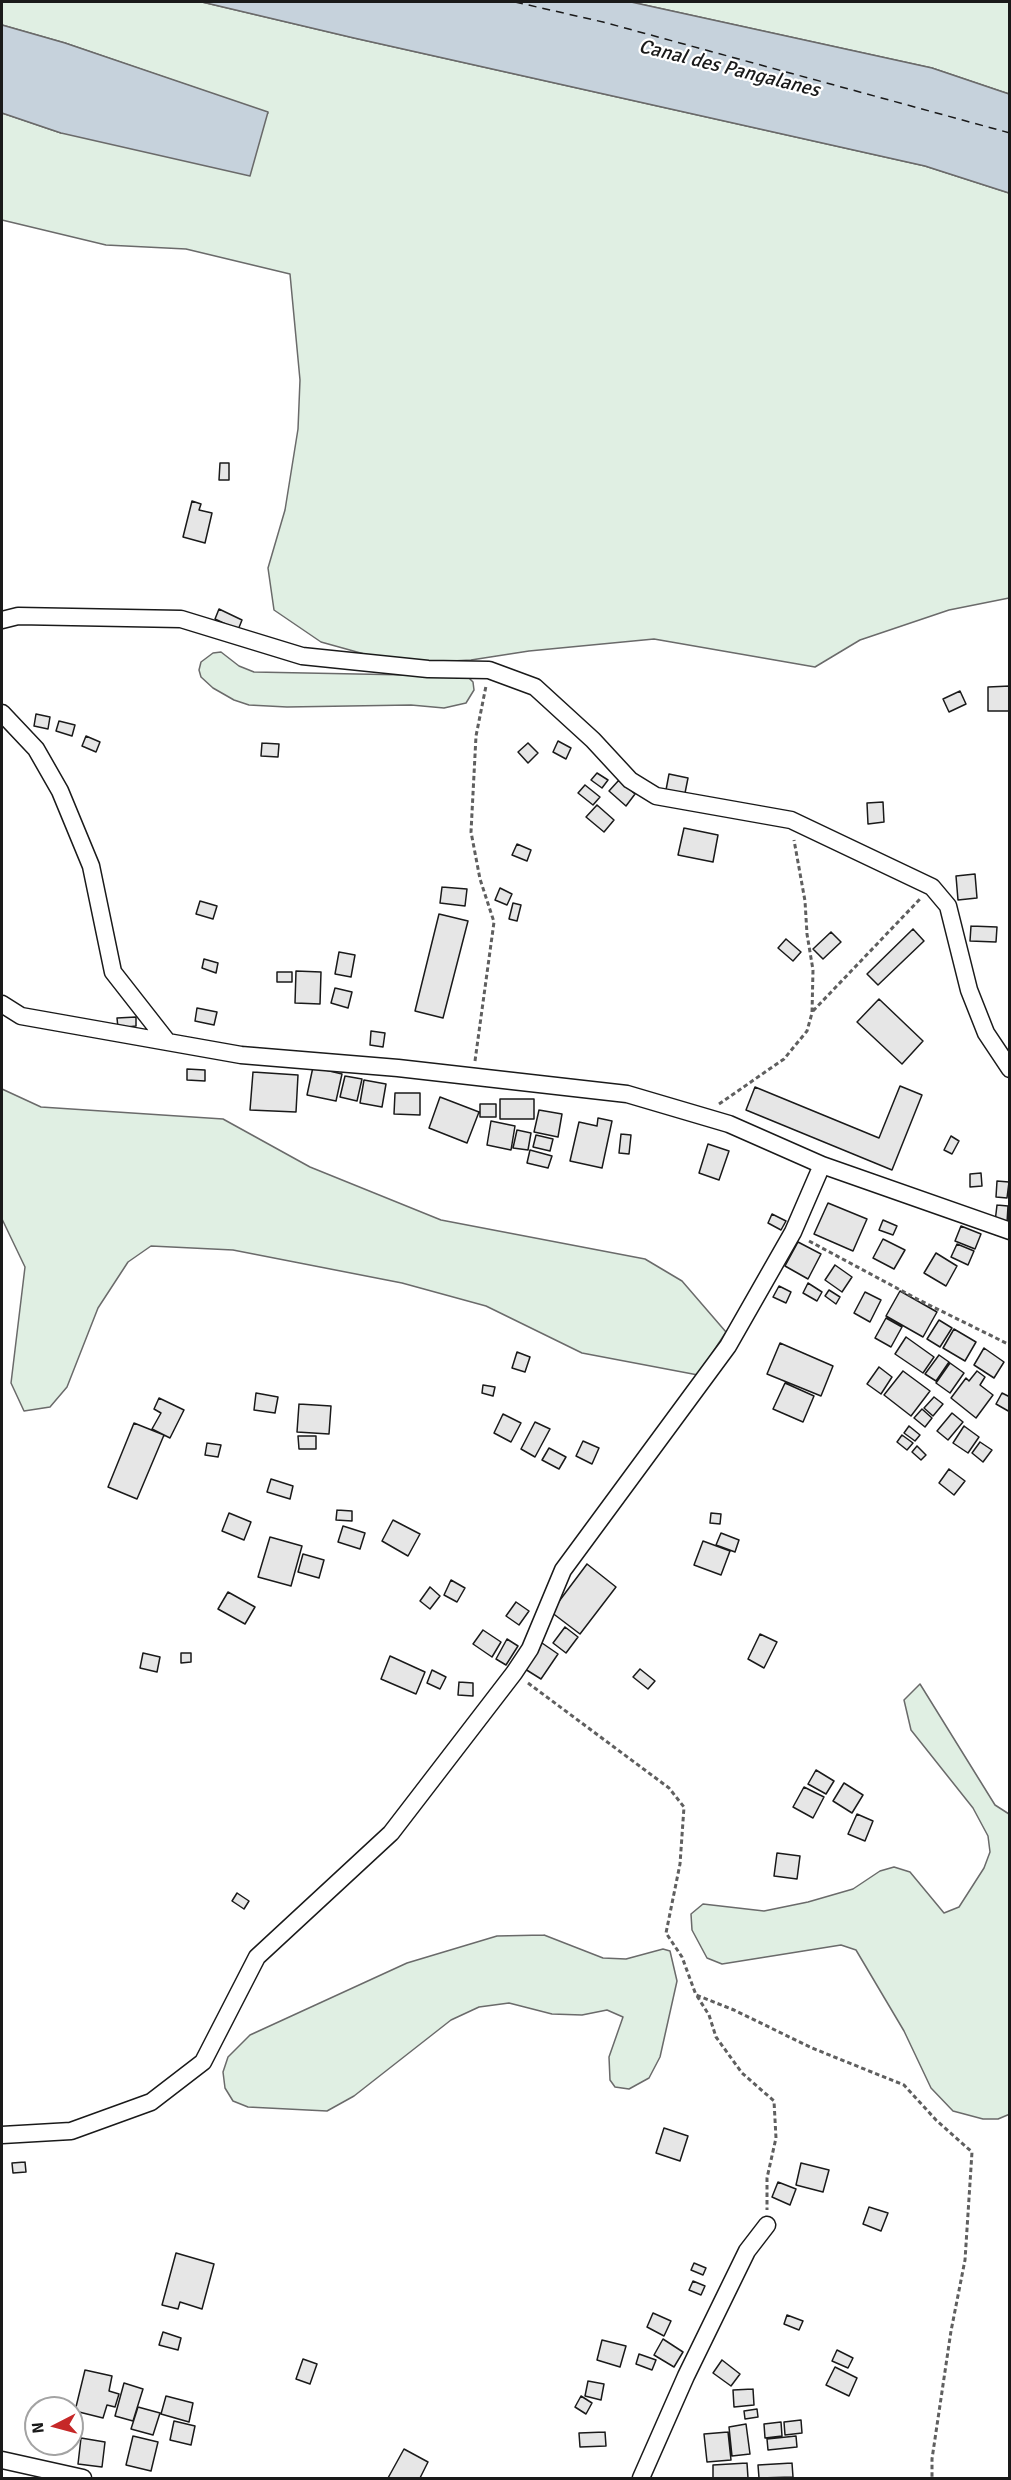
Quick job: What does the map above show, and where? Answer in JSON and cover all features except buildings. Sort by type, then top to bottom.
[{"type":"street","points":[[2,620],[18,616],[181,619],[302,656],[428,669],[489,670],[534,687],[593,740],[630,780],[656,796],[791,820],[932,887],[948,906],[969,990],[986,1033],[1010,1069]]},
{"type":"street","points":[[2,712],[36,749],[60,792],[91,866],[113,972],[167,1041]]},
{"type":"street","points":[[2,1005],[21,1016]]},
{"type":"street","points":[[2,1013],[241,1055],[473,1076],[627,1094],[729,1124],[822,1165],[1010,1231]]},
{"type":"street","points":[[2,2135],[71,2131],[151,2102],[203,2062],[257,1957],[391,1833],[514,1673],[530,1649],[563,1570],[728,1346],[793,1232],[822,1165]]},
{"type":"street","points":[[641,2478],[686,2376],[747,2251],[767,2225]]},
{"type":"street","points":[[2,2460],[83,2478]]},
{"type":"path","points":[[473,1076],[494,922],[480,879],[471,832],[476,736],[489,670]]},
{"type":"path","points":[[704,1117],[732,1094],[784,1059],[807,1031],[812,1012],[813,970],[807,934],[805,901],[791,820]]},
{"type":"path","points":[[812,1012],[932,887]]},
{"type":"path","points":[[793,1232],[919,1300],[1010,1345]]},
{"type":"path","points":[[514,1673],[669,1788],[684,1807],[680,1864],[666,1933],[682,1957],[696,1995],[709,2015],[716,2037],[742,2073],[774,2101],[776,2138],[767,2178],[767,2225]]},
{"type":"path","points":[[696,1995],[734,2010],[812,2048],[904,2085],[936,2120],[972,2152],[965,2260],[951,2331],[932,2459],[932,2478]]},
{"type":"green space","points":[[2,2],[202,2],[925,166],[1009,193],[1009,598],[949,610],[860,640],[815,667],[654,639],[529,651],[471,660],[412,663],[375,657],[321,642],[274,610],[268,568],[285,510],[298,429],[300,380],[290,274],[186,249],[106,245],[2,220],[2,113],[61,133],[268,113],[65,43],[2,25]]},
{"type":"green space","points":[[631,2],[1009,2],[1009,94],[932,68]]},
{"type":"green space","points":[[221,652],[239,666],[254,672],[460,676],[468,677],[473,682],[474,690],[466,703],[444,708],[411,705],[287,707],[249,705],[234,700],[213,688],[201,677],[199,670],[201,662],[213,653]]},
{"type":"green space","points":[[2,1089],[41,1107],[223,1119],[310,1167],[441,1220],[645,1259],[682,1281],[726,1332],[698,1375],[582,1353],[486,1306],[402,1283],[233,1250],[151,1246],[128,1262],[98,1308],[67,1387],[50,1407],[24,1411],[11,1383],[25,1267],[2,1219]]},
{"type":"green space","points":[[920,1684],[995,1805],[1009,1814],[1010,2114],[998,2119],[983,2119],[953,2111],[931,2088],[904,2031],[856,1950],[841,1945],[722,1964],[707,1958],[692,1930],[691,1914],[703,1904],[764,1911],[808,1902],[853,1889],[880,1871],[894,1867],[910,1872],[944,1913],[959,1907],[984,1868],[990,1852],[988,1836],[973,1808],[911,1730],[904,1700]]},
{"type":"green space","points":[[544,1935],[603,1958],[626,1959],[663,1949],[670,1951],[677,1981],[660,2057],[649,2078],[629,2089],[615,2087],[610,2080],[609,2057],[623,2017],[607,2010],[582,2015],[552,2014],[509,2003],[479,2007],[451,2020],[354,2096],[327,2111],[248,2107],[233,2101],[225,2088],[223,2072],[228,2057],[250,2035],[407,1963],[497,1936]]},
{"type":"water","name":"Canal des Pangalanes","points":[[202,2],[631,2],[932,68],[1009,94],[1009,193],[925,166]]},
{"type":"water","points":[[2,25],[65,43],[268,112],[250,176],[61,133],[2,113]]},
{"type":"ferry route","points":[[515,2],[603,22],[1010,133]]}]
